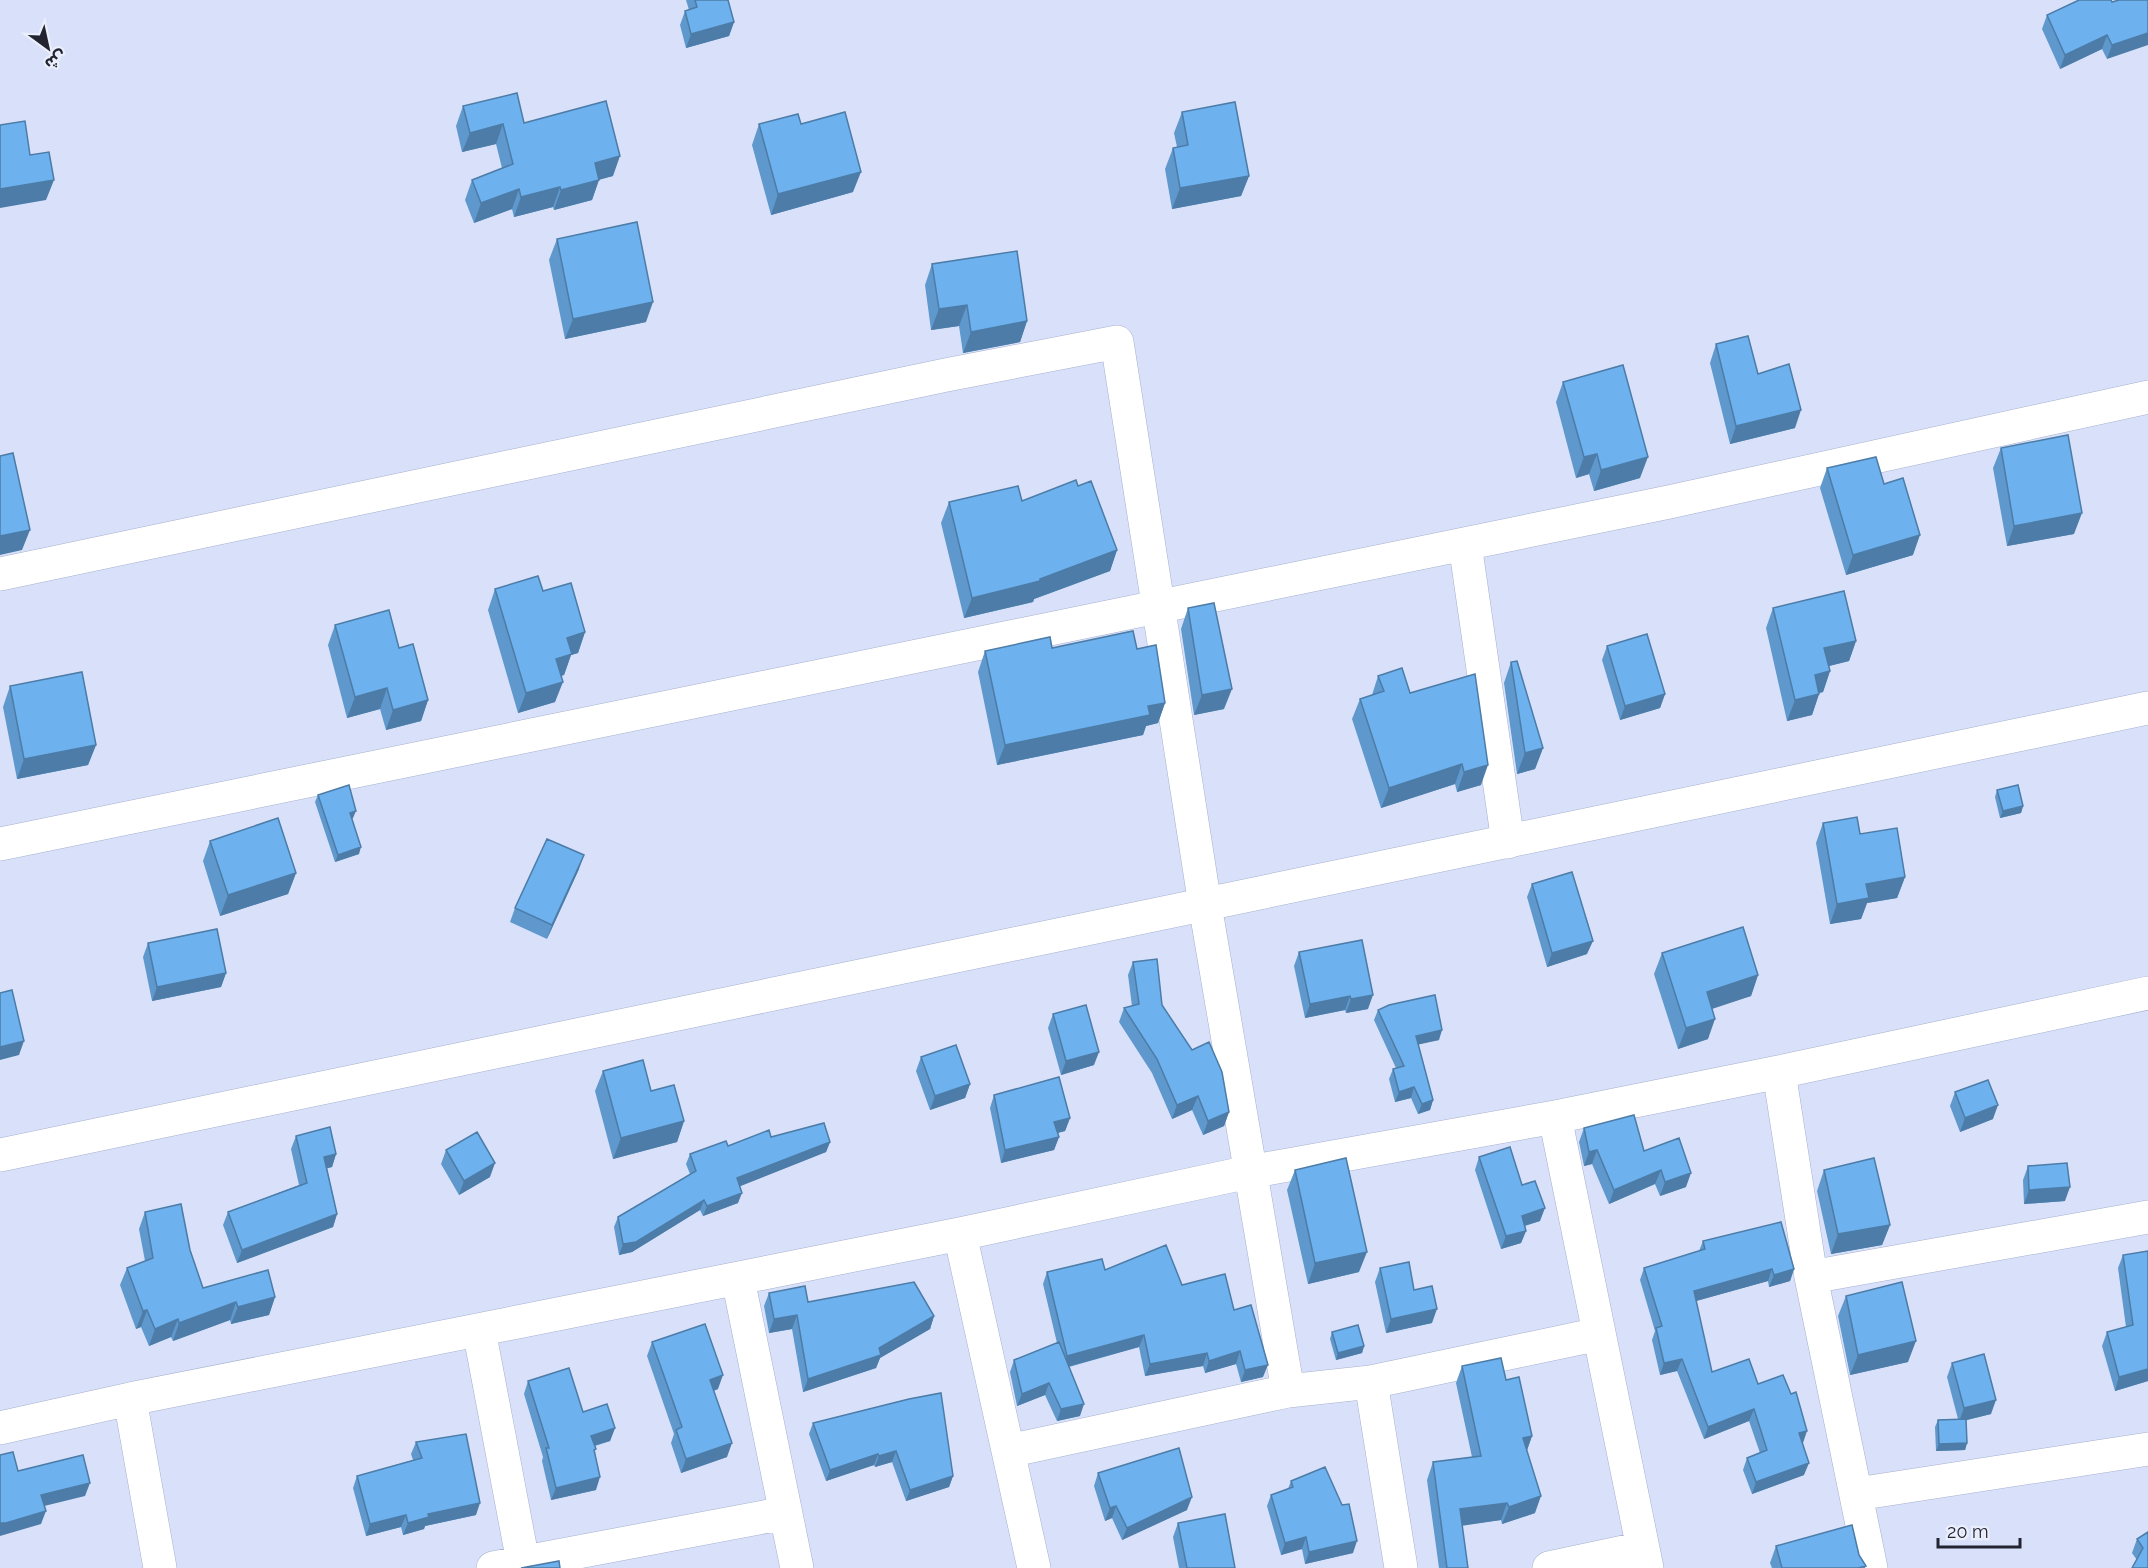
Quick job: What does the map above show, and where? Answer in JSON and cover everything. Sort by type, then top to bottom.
[{"type":"street","points":[[0,574],[966,371],[1117,342],[1205,904],[1288,1391]]},
{"type":"street","points":[[0,844],[1669,502],[2148,398]]},
{"type":"street","points":[[1465,544],[1508,842]]},
{"type":"street","points":[[0,1155],[2148,708]]},
{"type":"street","points":[[1,1423],[738,1279],[1249,1172],[1555,1117],[1779,1072],[2148,993]]},
{"type":"street","points":[[1779,1072],[1811,1277],[1857,1494],[1870,1568]]},
{"type":"street","points":[[1549,1568],[1645,1558],[1555,1117]]},
{"type":"street","points":[[1811,1277],[2148,1217]]},
{"type":"street","points":[[960,1234],[1034,1568]]},
{"type":"street","points":[[738,1279],[796,1568]]},
{"type":"street","points":[[479,1330],[508,1565],[785,1513]]},
{"type":"street","points":[[1008,1451],[1288,1391],[1371,1382],[1599,1334]]},
{"type":"street","points":[[1371,1382],[1401,1568]]},
{"type":"street","points":[[130,1399],[160,1568]]},
{"type":"street","points":[[1857,1494],[2148,1449]]},
{"type":"building","points":[[695,0],[728,0],[734,22],[691,34],[685,11],[697,7]]},
{"type":"building","points":[[2079,0],[2111,0],[2112,2],[2148,0],[2148,33],[2112,45],[2107,35],[2065,55],[2047,15]]},
{"type":"building","points":[[517,93],[524,123],[606,101],[620,156],[595,163],[599,180],[521,197],[519,189],[481,203],[472,180],[513,164],[503,124],[470,133],[463,106]]},
{"type":"building","points":[[1235,102],[1249,176],[1180,188],[1173,148],[1188,145],[1182,112]]},
{"type":"building","points":[[845,112],[861,172],[778,194],[759,124],[798,114],[801,124]]},
{"type":"building","points":[[25,121],[30,155],[49,152],[54,180],[0,189],[0,125]]},
{"type":"building","points":[[637,222],[653,302],[573,319],[557,239]]},
{"type":"building","points":[[1017,251],[1027,321],[971,332],[967,305],[939,309],[932,264]]},
{"type":"building","points":[[1748,336],[1758,374],[1789,364],[1801,410],[1736,426],[1716,344]]},
{"type":"building","points":[[1623,365],[1648,457],[1601,470],[1597,454],[1584,457],[1563,382]]},
{"type":"building","points":[[2068,435],[2082,513],[2014,526],[2001,448]]},
{"type":"building","points":[[13,453],[30,530],[0,536],[0,456]]},
{"type":"building","points":[[1876,457],[1884,484],[1903,478],[1920,535],[1853,555],[1827,468]]},
{"type":"building","points":[[1076,480],[1078,486],[1091,481],[1117,550],[1040,579],[1040,581],[972,598],[949,502],[1018,486],[1022,501]]},
{"type":"building","points":[[538,576],[543,591],[571,583],[585,632],[567,638],[572,654],[556,659],[563,682],[526,693],[495,589]]},
{"type":"building","points":[[1844,591],[1856,641],[1824,648],[1830,671],[1815,675],[1819,694],[1795,700],[1773,608]]},
{"type":"building","points":[[1214,603],[1232,689],[1202,695],[1188,608]]},
{"type":"building","points":[[389,610],[399,648],[413,644],[428,700],[393,710],[387,688],[355,697],[335,625]]},
{"type":"building","points":[[1133,631],[1137,649],[1156,645],[1165,703],[1148,706],[1150,715],[1005,745],[985,651],[1050,637],[1052,648]]},
{"type":"building","points":[[1647,634],[1665,694],[1625,706],[1607,646]]},
{"type":"building","points":[[1517,661],[1543,748],[1525,753],[1511,662]]},
{"type":"building","points":[[1402,668],[1410,693],[1475,674],[1488,765],[1464,772],[1462,764],[1389,788],[1360,699],[1384,691],[1378,676]]},
{"type":"building","points":[[82,672],[96,745],[24,759],[10,686]]},
{"type":"building","points":[[349,785],[356,811],[350,813],[361,847],[338,855],[318,795]]},
{"type":"building","points":[[2018,785],[2023,806],[2003,811],[1997,790]]},
{"type":"building","points":[[1857,817],[1860,834],[1897,828],[1905,877],[1866,884],[1869,898],[1837,904],[1823,823]]},
{"type":"building","points":[[278,818],[296,873],[228,895],[210,841]]},
{"type":"building","points":[[547,839],[584,855],[552,925],[515,908]]},
{"type":"building","points":[[1572,872],[1593,941],[1552,953],[1532,884]]},
{"type":"building","points":[[1743,927],[1758,975],[1707,992],[1715,1019],[1686,1028],[1662,953]]},
{"type":"building","points":[[217,929],[226,973],[157,987],[148,943]]},
{"type":"building","points":[[1362,940],[1373,995],[1351,999],[1350,996],[1310,1004],[1299,952]]},
{"type":"building","points":[[1157,959],[1162,1005],[1192,1050],[1209,1042],[1222,1072],[1229,1112],[1208,1121],[1198,1096],[1177,1105],[1157,1059],[1124,1008],[1139,1004],[1133,962]]},
{"type":"building","points":[[12,990],[24,1041],[0,1047],[0,993]]},
{"type":"building","points":[[1435,995],[1442,1030],[1416,1036],[1433,1100],[1422,1104],[1414,1087],[1399,1092],[1393,1069],[1404,1066],[1378,1010],[1389,1005]]},
{"type":"building","points":[[1086,1005],[1099,1052],[1066,1061],[1053,1014]]},
{"type":"building","points":[[956,1045],[970,1084],[935,1096],[921,1057]]},
{"type":"building","points":[[643,1060],[651,1091],[674,1085],[684,1121],[621,1138],[603,1071]]},
{"type":"building","points":[[1059,1077],[1070,1118],[1054,1122],[1059,1137],[1005,1150],[994,1095]]},
{"type":"building","points":[[1988,1080],[1998,1105],[1965,1118],[1955,1092]]},
{"type":"building","points":[[1634,1115],[1644,1151],[1679,1138],[1691,1173],[1665,1182],[1661,1170],[1614,1190],[1597,1150],[1589,1152],[1584,1128]]},
{"type":"building","points":[[824,1123],[830,1142],[737,1178],[742,1193],[707,1206],[704,1200],[636,1242],[623,1244],[618,1217],[696,1171],[690,1154],[726,1141],[728,1146],[769,1130],[771,1137]]},
{"type":"building","points":[[330,1127],[336,1154],[324,1157],[337,1214],[242,1250],[228,1212],[307,1183],[296,1136]]},
{"type":"building","points":[[477,1132],[495,1163],[464,1181],[446,1150]]},
{"type":"building","points":[[1510,1147],[1522,1185],[1535,1181],[1545,1208],[1522,1216],[1526,1231],[1506,1236],[1479,1157]]},
{"type":"building","points":[[1346,1158],[1367,1252],[1315,1263],[1295,1170]]},
{"type":"building","points":[[1874,1158],[1890,1225],[1838,1234],[1824,1170]]},
{"type":"building","points":[[2067,1163],[2070,1187],[2029,1190],[2028,1166]]},
{"type":"building","points":[[181,1204],[190,1250],[203,1288],[268,1270],[275,1297],[238,1307],[236,1302],[179,1323],[178,1319],[155,1329],[147,1310],[143,1311],[127,1268],[153,1258],[145,1212]]},
{"type":"building","points":[[1781,1222],[1794,1269],[1774,1275],[1772,1269],[1694,1291],[1712,1372],[1749,1359],[1758,1384],[1783,1375],[1791,1394],[1796,1392],[1807,1431],[1799,1433],[1809,1463],[1756,1482],[1747,1458],[1767,1450],[1754,1409],[1708,1427],[1682,1359],[1664,1363],[1656,1328],[1662,1326],[1644,1268],[1705,1249],[1703,1241]]},
{"type":"building","points":[[1166,1245],[1182,1285],[1225,1274],[1234,1310],[1251,1305],[1268,1365],[1245,1370],[1240,1351],[1209,1361],[1207,1353],[1150,1364],[1144,1335],[1067,1356],[1047,1272],[1102,1259],[1105,1270]]},
{"type":"building","points":[[2148,1251],[2148,1369],[2119,1377],[2107,1332],[2133,1325],[2123,1255]]},
{"type":"building","points":[[1409,1262],[1414,1290],[1432,1286],[1437,1309],[1391,1319],[1380,1268]]},
{"type":"building","points":[[914,1282],[934,1316],[879,1348],[881,1355],[808,1379],[797,1315],[774,1319],[769,1293],[805,1286],[808,1302]]},
{"type":"building","points":[[1902,1282],[1916,1341],[1858,1355],[1846,1296]]},
{"type":"building","points":[[705,1324],[723,1375],[710,1380],[732,1443],[686,1459],[676,1430],[682,1427],[652,1342]]},
{"type":"building","points":[[1358,1325],[1364,1346],[1338,1353],[1332,1332]]},
{"type":"building","points":[[1059,1342],[1084,1404],[1061,1409],[1049,1383],[1022,1394],[1014,1360]]},
{"type":"building","points":[[1984,1354],[1996,1400],[1964,1408],[1952,1363]]},
{"type":"building","points":[[1501,1358],[1506,1380],[1519,1377],[1532,1436],[1523,1438],[1541,1496],[1509,1507],[1507,1503],[1460,1509],[1468,1568],[1447,1568],[1433,1462],[1481,1456],[1462,1366]]},
{"type":"building","points":[[569,1368],[583,1412],[607,1404],[615,1428],[591,1436],[596,1449],[594,1450],[600,1477],[556,1488],[546,1448],[549,1448],[528,1381]]},
{"type":"building","points":[[941,1393],[953,1476],[910,1490],[896,1451],[879,1456],[878,1454],[830,1470],[813,1423]]},
{"type":"building","points":[[1966,1419],[1967,1443],[1939,1444],[1938,1420]]},
{"type":"building","points":[[466,1434],[480,1503],[428,1514],[429,1517],[408,1523],[406,1515],[370,1524],[357,1476],[422,1458],[416,1442]]},
{"type":"building","points":[[1179,1448],[1192,1497],[1127,1528],[1116,1506],[1110,1508],[1098,1473]]},
{"type":"building","points":[[13,1452],[18,1471],[83,1455],[90,1483],[41,1495],[46,1511],[0,1523],[0,1455]]},
{"type":"building","points":[[1325,1467],[1342,1505],[1349,1504],[1357,1541],[1309,1552],[1306,1537],[1285,1543],[1271,1495],[1293,1487],[1291,1481]]},
{"type":"building","points":[[1225,1514],[1235,1568],[1187,1568],[1178,1523]]},
{"type":"building","points":[[1852,1525],[1859,1555],[1866,1566],[1858,1568],[1782,1568],[1776,1546]]},
{"type":"building","points":[[2148,1532],[2148,1568],[2132,1568],[2143,1548],[2137,1539]]},
{"type":"building","points":[[559,1561],[560,1568],[521,1568]]}]
